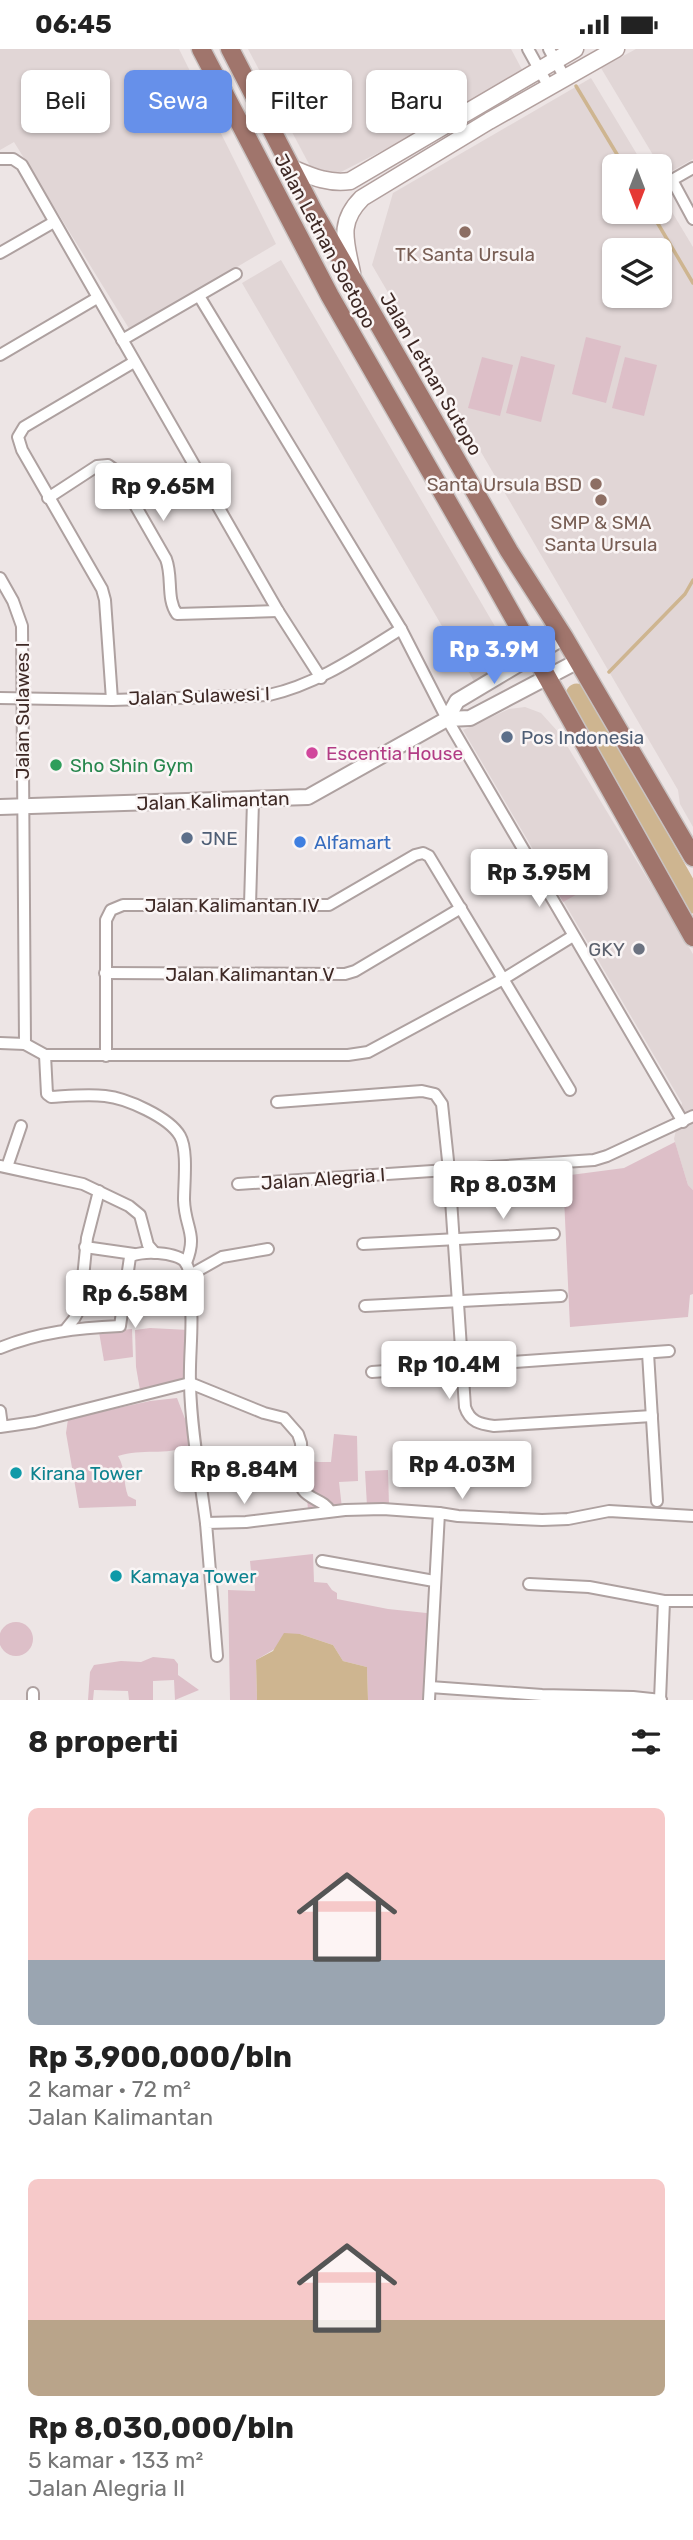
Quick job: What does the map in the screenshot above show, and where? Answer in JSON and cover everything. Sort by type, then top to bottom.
[{"type":"main road","name":"Jalan Letnan Soetopo","points":[[201,49],[291,224],[375,377],[535,654]]},
{"type":"main road","name":"Jalan Letnan Sutopo","points":[[230,49],[314,212],[509,551],[564,637],[693,857]]},
{"type":"main road","points":[[294,169],[324,181],[350,181],[540,70],[552,55],[575,49]]},
{"type":"main road","points":[[353,279],[344,230],[348,216],[362,198],[616,49]]},
{"type":"main road","points":[[535,654],[693,937]]},
{"type":"street","points":[[528,49],[549,87]]},
{"type":"street","points":[[552,55],[565,78]]},
{"type":"street","points":[[0,159],[13,159],[22,165],[278,611],[321,678]]},
{"type":"street","points":[[693,168],[672,180],[693,219]]},
{"type":"street","points":[[0,253],[54,222]]},
{"type":"street","points":[[122,340],[236,274]]},
{"type":"street","points":[[199,296],[401,629],[447,719],[659,1081],[688,1119]]},
{"type":"street","points":[[0,355],[97,298]]},
{"type":"street","points":[[112,699],[102,589],[48,498],[22,450],[19,437],[21,431],[134,362]]},
{"type":"street","points":[[48,498],[97,466],[108,465],[115,470],[166,559],[170,570],[171,605],[177,614],[278,611]]},
{"type":"street","name":"Jalan Sulawes I","points":[[0,578],[13,601],[22,627],[25,1044]]},
{"type":"street","name":"Jalan Sulawesi I","points":[[0,698],[112,699],[269,695],[321,678],[401,629]]},
{"type":"street","name":"Jalan Kalimantan","points":[[447,719],[457,701],[564,637]]},
{"type":"street","name":"Jalan Kalimantan","points":[[0,807],[291,800],[307,797],[447,719],[470,718],[578,661]]},
{"type":"street","points":[[250,905],[253,801]]},
{"type":"street","name":"Jalan Kalimantan IV","points":[[106,1056],[106,920],[111,910],[116,907],[334,904],[415,855],[423,853],[429,856],[505,978],[570,1090]]},
{"type":"street","name":"Jalan Kalimantan V","points":[[105,973],[345,974],[355,971],[461,908]]},
{"type":"street","points":[[0,1043],[25,1044],[45,1055],[348,1055],[368,1052],[505,978],[573,936]]},
{"type":"street","points":[[45,1055],[47,1094],[51,1097],[106,1096],[121,1100],[154,1113],[180,1136],[183,1149],[184,1203],[193,1239],[186,1263],[190,1275],[192,1328],[190,1383],[206,1523],[217,1656]]},
{"type":"street","points":[[276,1102],[422,1091],[435,1094],[442,1104],[465,1407],[474,1421],[494,1426],[652,1416]]},
{"type":"street","name":"Jalan Alegria I","points":[[238,1184],[594,1160],[688,1119]]},
{"type":"street","points":[[21,1126],[3,1166],[83,1184],[137,1211],[144,1223],[148,1245],[155,1253]]},
{"type":"street","points":[[66,1329],[80,1308],[85,1247],[99,1191]]},
{"type":"street","points":[[363,1244],[554,1234]]},
{"type":"street","points":[[85,1247],[174,1256],[186,1263]]},
{"type":"street","points":[[190,1275],[222,1257],[268,1249]]},
{"type":"street","points":[[0,1348],[22,1339],[66,1329],[120,1326],[128,1260],[134,1254]]},
{"type":"street","points":[[365,1306],[561,1296]]},
{"type":"street","points":[[372,1372],[669,1352]]},
{"type":"street","points":[[648,1353],[657,1501]]},
{"type":"street","points":[[0,1411],[1,1427],[35,1422],[190,1383],[264,1413],[284,1418],[298,1434],[301,1443],[303,1490],[311,1498],[327,1506],[330,1511]]},
{"type":"street","points":[[206,1523],[246,1522],[330,1511],[383,1509],[542,1520],[568,1519],[609,1511],[693,1516]]},
{"type":"street","points":[[429,1700],[439,1513]]},
{"type":"street","points":[[322,1561],[434,1581]]},
{"type":"street","points":[[529,1584],[589,1587],[664,1601],[693,1601]]},
{"type":"street","points":[[430,1687],[661,1700],[664,1601]]},
{"type":"shaded area","points":[[0,49],[179,49],[189,70],[124,70],[124,133],[221,133],[276,244],[130,330],[14,142],[0,150]]},
{"type":"shaded area","points":[[248,49],[511,49],[526,77],[467,107],[467,70],[366,70],[366,133],[417,133],[337,174],[310,166],[293,133],[352,133],[352,70],[259,70]]},
{"type":"shaded area","points":[[636,49],[693,49],[693,159],[672,171],[672,154],[652,154],[601,68]]},
{"type":"shaded area","name":"Santa Ursula BSD","points":[[591,78],[637,154],[602,154],[602,224],[672,224],[672,212],[693,247],[693,827],[680,804],[678,790],[372,265],[393,193]]},
{"type":"shaded area","points":[[281,260],[507,647],[506,656],[493,670],[474,681],[242,283]]},
{"type":"shaded area","points":[[586,337],[621,346],[606,403],[572,394]]},
{"type":"shaded area","points":[[521,356],[555,365],[541,422],[506,413]]},
{"type":"shaded area","points":[[482,357],[513,365],[500,416],[468,408]]},
{"type":"shaded area","points":[[625,357],[657,365],[644,416],[612,408]]},
{"type":"shaded area","points":[[525,707],[541,713],[560,734],[693,954],[693,1190],[688,1185],[674,1139],[682,1103],[463,730],[509,709]]},
{"type":"shaded area","points":[[564,863],[581,892],[563,902],[546,873]]},
{"type":"shaded area","points":[[675,1142],[688,1185],[693,1190],[693,1294],[690,1295],[688,1317],[570,1327],[563,1176],[624,1168]]},
{"type":"shaded area","points":[[132,1329],[133,1357],[104,1361],[99,1332]]},
{"type":"shaded area","points":[[135,1330],[189,1330],[187,1379],[140,1390]]},
{"type":"shaded area","points":[[177,1398],[187,1424],[188,1446],[171,1451],[136,1452],[118,1456],[128,1496],[136,1500],[136,1506],[79,1508],[66,1433],[68,1419],[150,1401]]},
{"type":"shaded area","points":[[334,1434],[357,1436],[358,1481],[339,1482],[342,1508],[308,1510],[305,1473],[286,1471],[286,1457],[331,1462]]},
{"type":"shaded area","points":[[388,1470],[389,1506],[367,1506],[365,1471]]},
{"type":"shaded area","points":[[313,1554],[314,1582],[327,1583],[337,1593],[337,1599],[388,1609],[436,1614],[432,1700],[368,1700],[367,1667],[343,1661],[333,1645],[300,1634],[256,1660],[257,1700],[230,1700],[228,1590],[255,1591],[254,1572],[251,1571],[250,1561]]},
{"type":"shaded area","points":[[16,1622],[28,1627],[33,1639],[28,1651],[16,1656],[4,1651],[-1,1639],[4,1627]]},
{"type":"shaded area","points":[[284,1633],[300,1634],[333,1645],[343,1661],[367,1667],[368,1700],[257,1700],[256,1660],[273,1651]]},
{"type":"shaded area","points":[[153,1657],[174,1659],[178,1664],[178,1675],[199,1690],[175,1700],[174,1680],[153,1681],[153,1700],[129,1700],[128,1691],[94,1690],[93,1700],[88,1700],[90,1672],[94,1665],[121,1661],[141,1662]]},
{"type":"waterway","points":[[576,86],[617,154]]},
{"type":"waterway","points":[[658,224],[693,283]]},
{"type":"waterway","points":[[609,672],[685,594],[693,580]]},
{"type":"waterway","points":[[577,695],[693,902]]},
{"type":"place","name":"TK Santa Ursula","points":[[465,232]]},
{"type":"place","name":"Santa Ursula BSD","points":[[596,484]]},
{"type":"place","name":"SMP & SMA Santa Ursula","points":[[601,500]]},
{"type":"place","name":"Pos Indonesia","points":[[507,737]]},
{"type":"place","name":"Escentia House","points":[[312,753]]},
{"type":"place","name":"Sho Shin Gym","points":[[56,765]]},
{"type":"place","name":"JNE","points":[[187,838]]},
{"type":"place","name":"Alfamart","points":[[300,842]]},
{"type":"place","name":"GKY","points":[[639,949]]},
{"type":"place","name":"Kirana Tower","points":[[16,1473]]},
{"type":"place","name":"Kamaya Tower","points":[[116,1576]]}]
